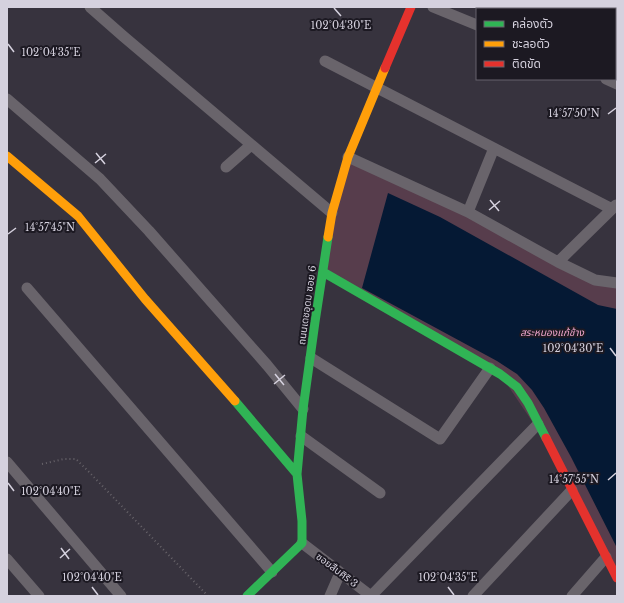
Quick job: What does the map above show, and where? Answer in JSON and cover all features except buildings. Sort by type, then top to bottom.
[{"type":"street","points":[[90,7],[122,36],[332,213]]},
{"type":"street","name":"ถนนเดชอุดม ซอย 6","points":[[302,543],[302,521],[296,474],[303,409],[311,358],[314,322],[332,213],[348,157],[411,7]]},
{"type":"street","points":[[433,7],[476,25]]},
{"type":"street","points":[[325,61],[494,148],[615,206],[558,262]]},
{"type":"street","points":[[7,99],[94,174],[149,231],[267,365],[303,409]]},
{"type":"street","points":[[226,167],[251,145]]},
{"type":"street","points":[[468,212],[494,148]]},
{"type":"street","points":[[7,156],[78,216],[145,299],[244,411],[296,474]]},
{"type":"street","points":[[348,157],[468,212],[558,262],[595,280],[617,284]]},
{"type":"street","points":[[323,272],[490,368],[517,388],[528,404],[617,578]]},
{"type":"street","points":[[27,288],[272,572]]},
{"type":"street","points":[[311,358],[440,439],[490,368]]},
{"type":"street","points":[[371,596],[538,424]]},
{"type":"street","points":[[301,436],[380,493]]},
{"type":"street","points":[[7,462],[121,596]]},
{"type":"street","points":[[473,596],[572,490]]},
{"type":"street","points":[[247,596],[302,543]]},
{"type":"street","name":"ซอยสืบศิริ 3","points":[[302,543],[371,596]]},
{"type":"street","points":[[572,596],[606,557]]},
{"type":"street","points":[[7,559],[39,596]]},
{"type":"street","points":[[330,596],[340,573]]},
{"type":"path","points":[[42,464],[64,459],[76,459],[208,596]]},
{"type":"green space","name":"สระหนองแก้ช้าง","points":[[348,157],[595,280],[617,283],[617,578],[552,451],[500,374],[323,272]]},
{"type":"water","name":"สระหนองแก้ช้าง","points":[[388,193],[440,217],[598,305],[617,309],[617,548],[571,457],[544,408],[532,390],[517,374],[497,361],[362,288]]},
{"type":"traffic: fast","points":[[247,596],[302,543],[302,521],[297,474],[303,409],[328,237]]},
{"type":"traffic: fast","points":[[323,272],[500,374],[517,387],[528,403],[546,438]]},
{"type":"traffic: fast","points":[[235,401],[297,474]]},
{"type":"traffic: slow","points":[[328,237],[332,213],[348,157],[385,68]]},
{"type":"traffic: slow","points":[[7,156],[78,216],[145,299],[235,401]]},
{"type":"traffic: jam","points":[[385,68],[411,7]]},
{"type":"traffic: jam","points":[[546,438],[617,578]]}]
